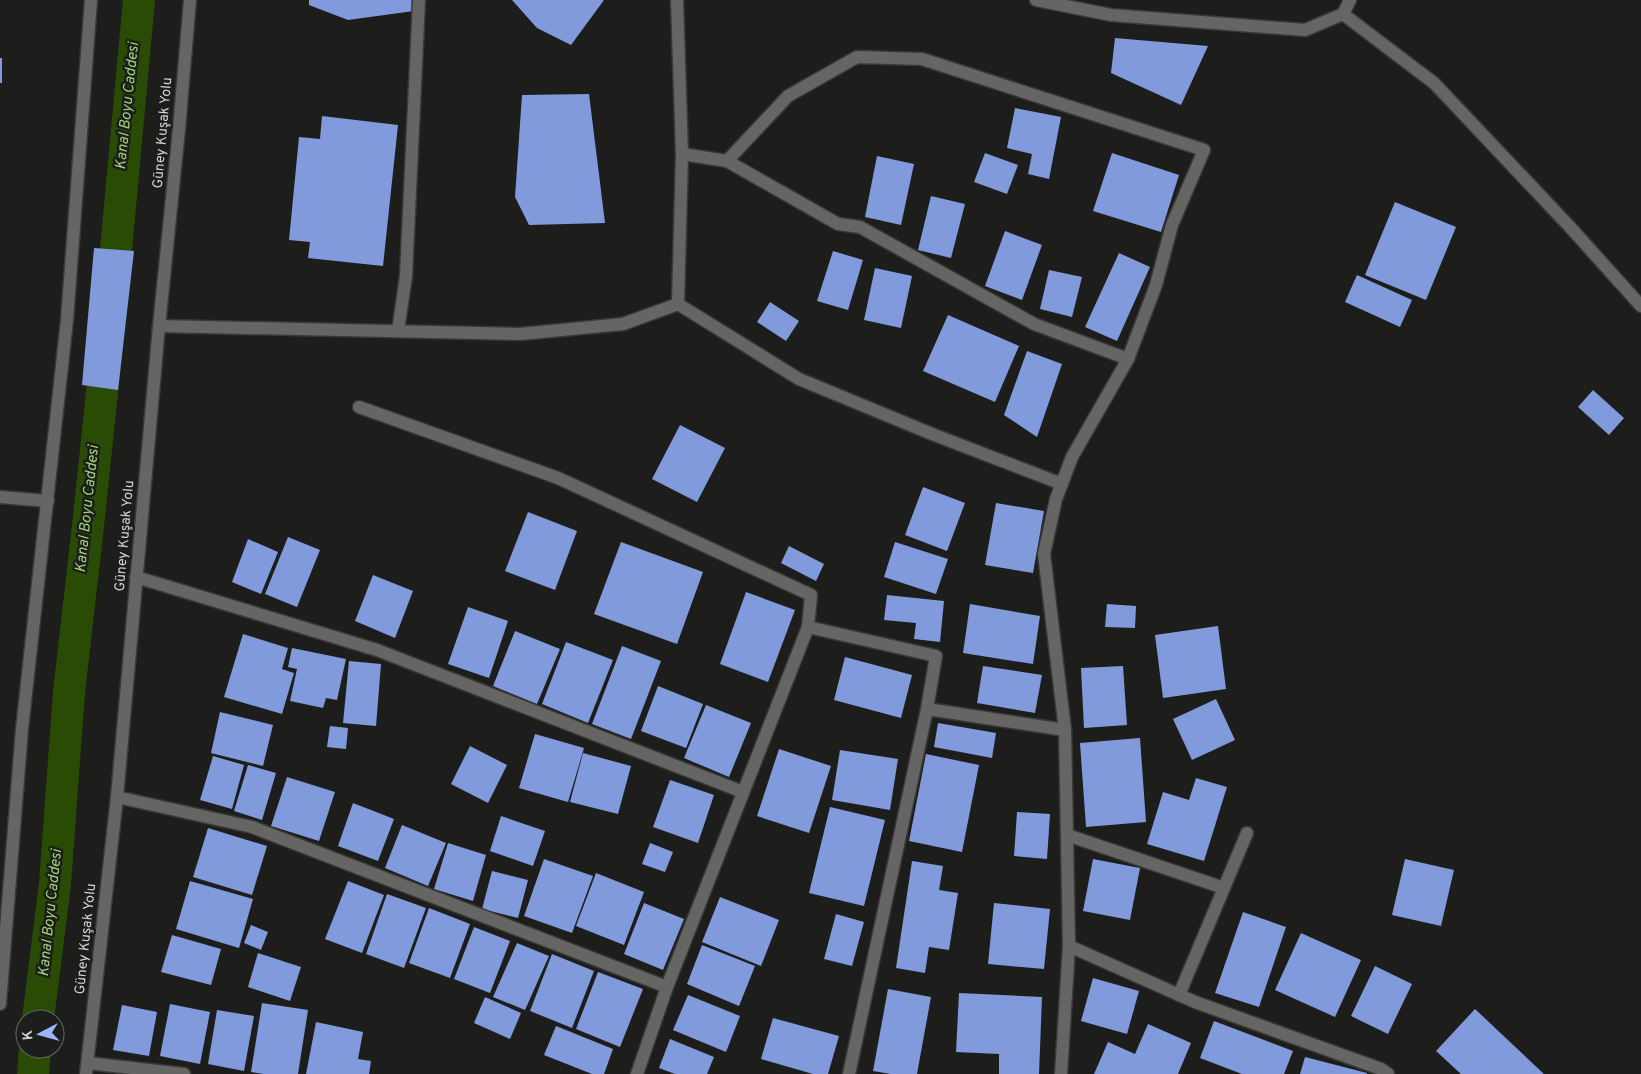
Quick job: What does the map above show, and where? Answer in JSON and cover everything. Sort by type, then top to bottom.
[{"type":"street","points":[[0,1004],[22,729],[67,320],[91,0]]},
{"type":"street","name":"Güney Kuşak Yolu","points":[[87,1068],[117,797],[158,326],[180,129],[190,0]]},
{"type":"street","points":[[398,332],[406,276],[419,0]]},
{"type":"street","points":[[677,0],[682,154],[678,304]]},
{"type":"street","points":[[1036,0],[1111,15],[1305,30],[1343,14],[1350,0]]},
{"type":"street","points":[[1343,14],[1434,83],[1570,227],[1641,306]]},
{"type":"street","points":[[728,161],[788,96],[857,57],[922,59],[1204,150],[1172,225],[1156,285],[1128,359],[1072,456],[1056,499],[1044,554],[1065,730],[1069,946],[1061,1074]]},
{"type":"street","points":[[682,154],[728,161],[838,224],[860,227],[1034,324],[1128,359]]},
{"type":"street","points":[[158,326],[520,334],[623,324],[678,304]]},
{"type":"street","points":[[678,304],[799,379],[932,434],[1062,484]]},
{"type":"street","points":[[358,407],[558,478],[811,596],[808,627],[667,987],[637,1074]]},
{"type":"street","points":[[0,497],[48,500]]},
{"type":"street","points":[[136,577],[377,650],[743,792]]},
{"type":"street","points":[[808,627],[936,656],[927,709],[848,1074]]},
{"type":"street","points":[[927,709],[1065,730]]},
{"type":"street","points":[[117,797],[252,827],[667,987]]},
{"type":"street","points":[[1179,995],[1247,833]]},
{"type":"street","points":[[1067,835],[1224,888]]},
{"type":"street","points":[[1069,946],[1179,995],[1381,1069],[1388,1074]]},
{"type":"street","points":[[87,1068],[184,1074]]},
{"type":"building","points":[[309,0],[420,0],[421,10],[348,20],[309,5]]},
{"type":"building","points":[[512,0],[604,0],[571,45],[537,28]]},
{"type":"building","points":[[1115,38],[1208,46],[1181,105],[1111,73]]},
{"type":"building","points":[[0,58],[2,58],[2,83],[0,83]]},
{"type":"building","points":[[589,94],[605,223],[529,225],[515,197],[522,95]]},
{"type":"building","points":[[1015,108],[1061,117],[1049,179],[1028,174],[1032,154],[1007,148]]},
{"type":"building","points":[[322,116],[398,125],[383,266],[308,258],[310,242],[289,240],[299,137],[320,139]]},
{"type":"building","points":[[985,153],[1018,165],[1007,194],[974,182]]},
{"type":"building","points":[[1112,153],[1179,175],[1161,232],[1093,211]]},
{"type":"building","points":[[877,156],[914,164],[901,225],[865,217]]},
{"type":"building","points":[[931,196],[965,204],[951,258],[918,250]]},
{"type":"building","points":[[1395,202],[1456,227],[1426,300],[1365,275]]},
{"type":"building","points":[[1005,231],[1042,245],[1022,300],[985,286]]},
{"type":"building","points":[[94,248],[134,251],[118,390],[82,385]]},
{"type":"building","points":[[833,251],[863,260],[848,310],[817,301]]},
{"type":"building","points":[[1119,253],[1150,267],[1117,341],[1085,327]]},
{"type":"building","points":[[875,268],[912,276],[901,328],[864,320]]},
{"type":"building","points":[[1049,270],[1082,277],[1072,317],[1040,309]]},
{"type":"building","points":[[1357,275],[1412,300],[1400,327],[1345,302]]},
{"type":"building","points":[[770,302],[799,321],[786,341],[757,322]]},
{"type":"building","points":[[948,315],[1019,346],[995,402],[923,371]]},
{"type":"building","points":[[1027,351],[1062,364],[1037,437],[1004,415]]},
{"type":"building","points":[[1593,390],[1624,418],[1609,435],[1578,407]]},
{"type":"building","points":[[680,425],[725,448],[697,502],[652,479]]},
{"type":"building","points":[[923,487],[965,503],[947,551],[905,535]]},
{"type":"building","points":[[996,503],[1044,511],[1033,573],[985,565]]},
{"type":"building","points":[[528,512],[577,531],[555,590],[505,571]]},
{"type":"building","points":[[288,537],[320,550],[297,607],[265,594]]},
{"type":"building","points":[[248,539],[278,552],[261,594],[232,582]]},
{"type":"building","points":[[621,542],[703,572],[677,644],[594,614]]},
{"type":"building","points":[[895,542],[948,559],[936,594],[884,577]]},
{"type":"building","points":[[789,546],[824,564],[816,581],[781,563]]},
{"type":"building","points":[[373,575],[413,591],[395,638],[355,621]]},
{"type":"building","points":[[746,592],[795,610],[768,682],[720,664]]},
{"type":"building","points":[[887,595],[944,601],[940,642],[914,639],[916,623],[884,620]]},
{"type":"building","points":[[970,604],[1040,616],[1033,664],[963,653]]},
{"type":"building","points":[[1107,604],[1136,606],[1135,628],[1105,627]]},
{"type":"building","points":[[468,607],[508,621],[489,678],[448,664]]},
{"type":"building","points":[[1218,626],[1226,689],[1163,698],[1155,635]]},
{"type":"building","points":[[515,631],[560,649],[537,704],[493,686]]},
{"type":"building","points":[[243,634],[288,648],[282,669],[294,673],[282,714],[224,697]]},
{"type":"building","points":[[566,642],[613,660],[588,723],[542,704]]},
{"type":"building","points":[[622,646],[661,661],[631,739],[592,724]]},
{"type":"building","points":[[292,648],[346,659],[337,700],[326,698],[323,708],[290,701],[297,669],[288,667]]},
{"type":"building","points":[[845,657],[912,675],[901,718],[834,700]]},
{"type":"building","points":[[349,661],[381,664],[376,726],[343,723]]},
{"type":"building","points":[[983,666],[1042,675],[1035,713],[977,703]]},
{"type":"building","points":[[1123,666],[1127,725],[1084,728],[1081,668]]},
{"type":"building","points":[[658,686],[703,704],[686,748],[641,731]]},
{"type":"building","points":[[1216,699],[1235,740],[1192,760],[1173,719]]},
{"type":"building","points":[[706,705],[751,723],[729,777],[684,758]]},
{"type":"building","points":[[220,712],[273,725],[263,766],[211,753]]},
{"type":"building","points":[[938,723],[996,733],[992,758],[934,747]]},
{"type":"building","points":[[330,726],[348,728],[346,749],[327,747]]},
{"type":"building","points":[[535,734],[584,748],[568,802],[519,788]]},
{"type":"building","points":[[1140,738],[1146,822],[1086,827],[1080,743]]},
{"type":"building","points":[[470,746],[507,765],[488,803],[451,784]]},
{"type":"building","points":[[779,749],[831,766],[809,833],[757,816]]},
{"type":"building","points":[[840,750],[898,759],[890,810],[832,800]]},
{"type":"building","points":[[583,753],[631,766],[618,814],[570,802]]},
{"type":"building","points":[[926,754],[979,765],[962,852],[909,841]]},
{"type":"building","points":[[213,756],[244,765],[232,809],[200,800]]},
{"type":"building","points":[[248,765],[276,773],[262,820],[234,811]]},
{"type":"building","points":[[287,777],[335,792],[319,841],[271,826]]},
{"type":"building","points":[[1196,778],[1227,787],[1204,861],[1147,844],[1163,792],[1189,800]]},
{"type":"building","points":[[670,780],[714,795],[698,843],[653,827]]},
{"type":"building","points":[[353,803],[394,819],[378,861],[338,846]]},
{"type":"building","points":[[830,807],[885,820],[864,906],[809,893]]},
{"type":"building","points":[[1017,812],[1050,814],[1047,859],[1014,856]]},
{"type":"building","points":[[501,816],[545,831],[533,866],[490,851]]},
{"type":"building","points":[[402,825],[446,843],[428,886],[385,868]]},
{"type":"building","points":[[208,828],[267,846],[252,895],[193,877]]},
{"type":"building","points":[[448,843],[486,855],[473,901],[434,889]]},
{"type":"building","points":[[650,843],[673,852],[665,872],[642,864]]},
{"type":"building","points":[[544,859],[593,876],[572,933],[524,916]]},
{"type":"building","points":[[1093,859],[1140,868],[1130,920],[1083,911]]},
{"type":"building","points":[[1405,859],[1454,870],[1441,926],[1392,915]]},
{"type":"building","points":[[912,861],[943,866],[939,890],[958,893],[949,950],[929,947],[925,973],[896,968]]},
{"type":"building","points":[[492,871],[528,880],[518,918],[482,909]]},
{"type":"building","points":[[596,873],[644,892],[624,945],[576,926]]},
{"type":"building","points":[[190,881],[253,899],[239,948],[176,929]]},
{"type":"building","points":[[348,881],[384,895],[362,953],[325,939]]},
{"type":"building","points":[[387,894],[426,908],[404,968],[366,954]]},
{"type":"building","points":[[720,897],[779,920],[761,966],[702,942]]},
{"type":"building","points":[[644,903],[684,919],[663,970],[624,954]]},
{"type":"building","points":[[994,903],[1050,909],[1044,969],[988,964]]},
{"type":"building","points":[[429,908],[470,924],[450,978],[409,963]]},
{"type":"building","points":[[1243,912],[1286,927],[1259,1007],[1215,993]]},
{"type":"building","points":[[836,914],[864,922],[852,966],[824,959]]},
{"type":"building","points":[[251,925],[268,932],[261,950],[244,943]]},
{"type":"building","points":[[474,927],[510,941],[490,993],[454,979]]},
{"type":"building","points":[[1301,933],[1361,960],[1335,1017],[1275,990]]},
{"type":"building","points":[[172,935],[221,949],[211,985],[161,972]]},
{"type":"building","points":[[517,943],[549,956],[525,1010],[493,997]]},
{"type":"building","points":[[702,945],[755,966],[739,1006],[687,984]]},
{"type":"building","points":[[258,953],[301,967],[290,1001],[248,987]]},
{"type":"building","points":[[552,954],[594,971],[572,1028],[530,1011]]},
{"type":"building","points":[[1375,966],[1412,984],[1388,1034],[1351,1016]]},
{"type":"building","points":[[598,972],[643,989],[620,1047],[576,1029]]},
{"type":"building","points":[[1093,978],[1139,991],[1127,1034],[1081,1021]]},
{"type":"building","points":[[888,989],[931,997],[917,1074],[891,1074],[873,1071]]},
{"type":"building","points":[[959,993],[1042,997],[1039,1074],[999,1074],[999,1054],[956,1052]]},
{"type":"building","points":[[688,995],[740,1016],[726,1052],[673,1030]]},
{"type":"building","points":[[485,997],[521,1013],[510,1039],[474,1023]]},
{"type":"building","points":[[262,1003],[308,1010],[298,1074],[251,1072]]},
{"type":"building","points":[[170,1004],[210,1012],[200,1064],[160,1056]]},
{"type":"building","points":[[122,1005],[157,1012],[149,1056],[113,1050]]},
{"type":"building","points":[[1475,1009],[1544,1074],[1461,1074],[1436,1051]]},
{"type":"building","points":[[217,1010],[254,1016],[244,1071],[208,1064]]},
{"type":"building","points":[[773,1018],[839,1036],[828,1074],[813,1074],[761,1059]]},
{"type":"building","points":[[1214,1021],[1293,1051],[1284,1074],[1242,1074],[1200,1058]]},
{"type":"building","points":[[316,1022],[363,1032],[358,1059],[371,1061],[369,1074],[306,1074]]},
{"type":"building","points":[[1148,1024],[1191,1043],[1178,1074],[1094,1074],[1108,1042],[1135,1054]]},
{"type":"building","points":[[556,1026],[613,1049],[604,1074],[592,1074],[544,1055]]},
{"type":"building","points":[[670,1039],[714,1057],[707,1074],[675,1074],[659,1068]]},
{"type":"building","points":[[1305,1057],[1367,1073],[1367,1074],[1300,1074]]},
{"type":"waterway","name":"Kanal Boyu Caddesi","points":[[112,293],[139,0]]},
{"type":"waterway","name":"Kanal Boyu Caddesi","points":[[39,1009],[55,884],[69,692],[107,345]]},
{"type":"waterway","name":"Kanal Boyu Caddesi","points":[[33,1074],[34,1059]]}]
